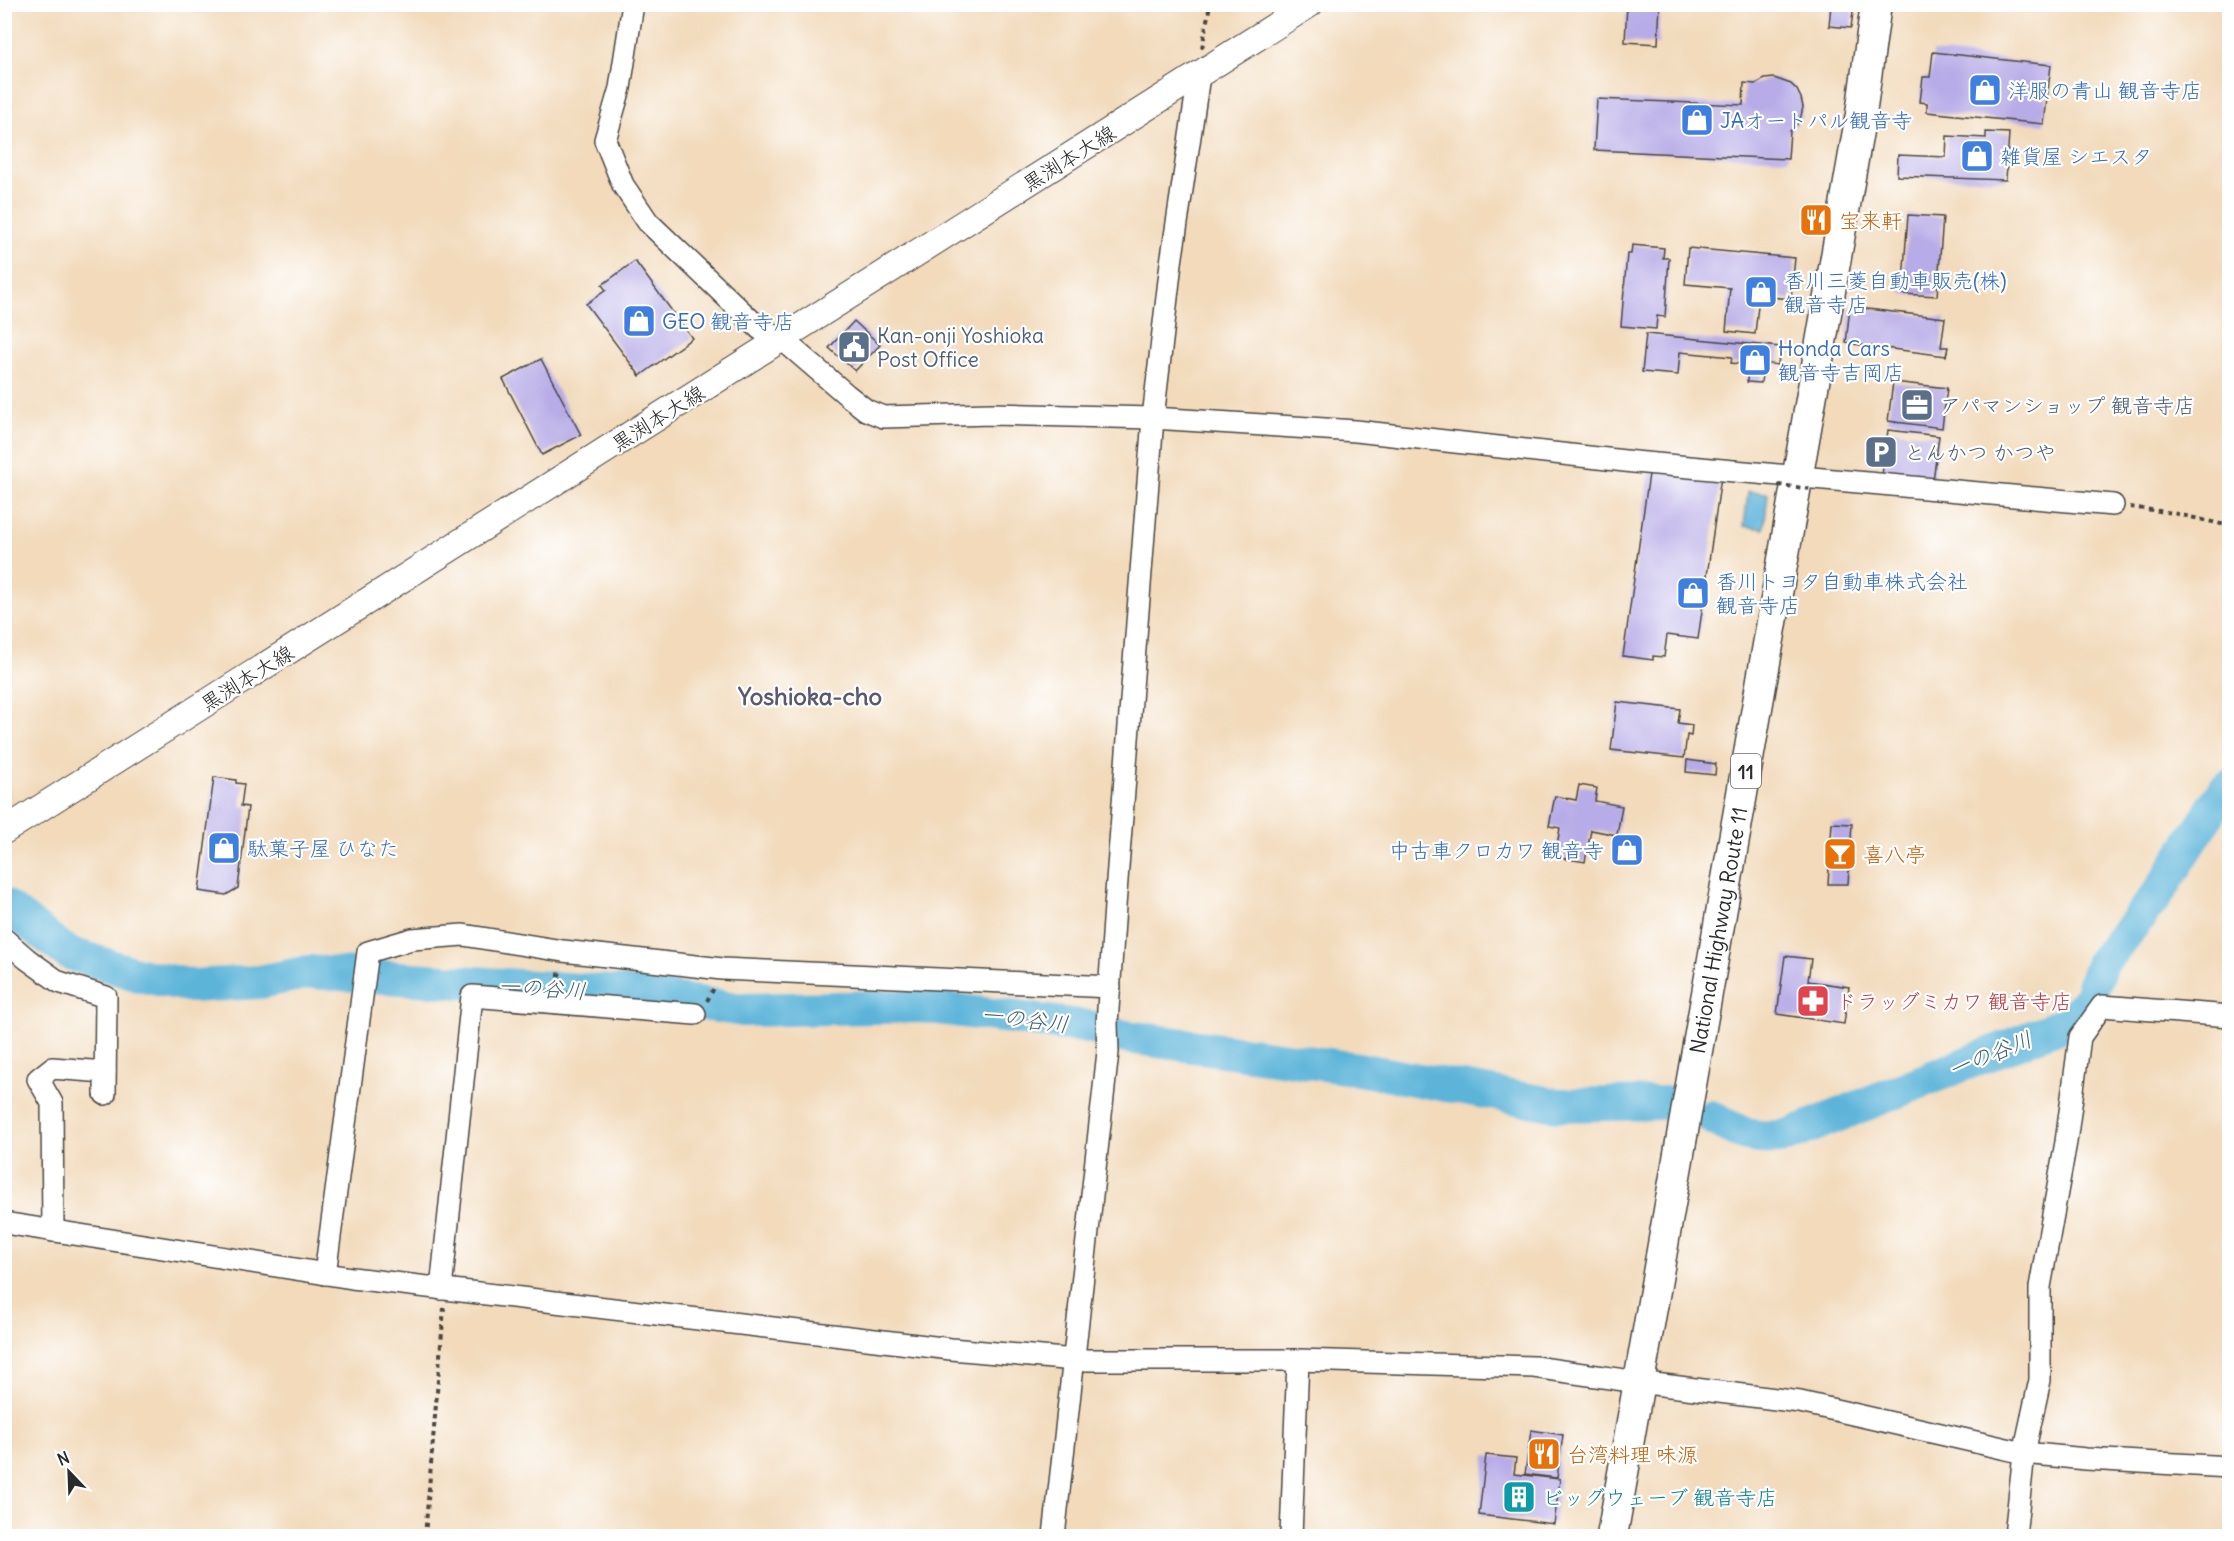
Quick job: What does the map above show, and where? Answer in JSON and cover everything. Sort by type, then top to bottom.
[{"type":"highway","name":"National Highway Route 11","points":[[1612,1536],[1861,114],[1876,4]]},
{"type":"main road","name":"黒渕本大線","points":[[4,831],[783,340],[1310,4]]},
{"type":"street","points":[[633,4],[620,88],[605,140],[623,185],[648,222],[760,329],[783,340],[866,410],[883,417],[991,414],[1153,418],[1356,431],[1623,461],[1796,484],[2113,505]]},
{"type":"street","points":[[1054,1536],[1108,1052],[1110,987],[1153,418],[1171,263],[1199,76]]},
{"type":"street","points":[[325,1274],[368,952],[412,939],[463,935],[563,951],[722,969],[1110,987]]},
{"type":"street","points":[[4,939],[59,982],[106,997],[105,1094]]},
{"type":"street","points":[[443,1289],[472,996],[695,1014]]},
{"type":"street","points":[[2015,1536],[2024,1453],[2040,1380],[2040,1287],[2066,1142],[2080,1037],[2102,1006],[2229,1016]]},
{"type":"street","points":[[52,1231],[52,1103],[38,1079],[52,1068],[105,1072]]},
{"type":"street","points":[[4,1223],[325,1274],[951,1349],[1075,1360],[1298,1360],[1534,1367],[1800,1402],[2024,1453],[2086,1460],[2229,1467]]},
{"type":"street","points":[[1291,1536],[1298,1360]]},
{"type":"path","points":[[1199,76],[1210,4]]},
{"type":"path","points":[[2113,505],[2174,513],[2229,526]]},
{"type":"path","points":[[425,1536],[443,1289]]},
{"type":"water","points":[[1748,492],[1768,493],[1764,529],[1744,526]]},
{"type":"building","points":[[1627,4],[1660,4],[1658,44],[1625,42]]},
{"type":"building","points":[[1831,4],[1854,4],[1851,28],[1829,26]]},
{"type":"building","name":"洋服の青山 観音寺店","points":[[1933,52],[2051,65],[2044,124],[1927,112],[1927,103],[1920,102],[1923,77],[1930,77]]},
{"type":"building","name":"JAオートパル観音寺","points":[[1774,78],[1791,84],[1797,90],[1803,107],[1797,124],[1790,131],[1788,159],[1594,150],[1597,99],[1743,105],[1744,83],[1756,84],[1765,79]]},
{"type":"building","name":"雑貨屋 シエスタ","points":[[1986,132],[2009,133],[2006,180],[1897,176],[1898,155],[1946,157],[1947,136],[1986,138]]},
{"type":"building","name":"宝来軒","points":[[1810,210],[1825,212],[1822,231],[1817,231],[1816,234],[1810,234],[1811,227],[1808,227]]},
{"type":"building","points":[[1908,215],[1943,217],[1937,296],[1902,294]]},
{"type":"building","points":[[1632,245],[1664,248],[1663,258],[1669,258],[1665,317],[1657,316],[1656,329],[1621,326],[1627,254],[1631,254]]},
{"type":"building","name":"香川三菱自動車販売(株) 観音寺店","points":[[1688,248],[1795,258],[1791,299],[1759,296],[1755,334],[1726,331],[1730,288],[1685,284]]},
{"type":"building","name":"GEO 観音寺店","points":[[635,261],[692,338],[640,376],[586,304],[606,290],[602,285]]},
{"type":"building","points":[[1850,307],[1945,318],[1941,347],[1948,347],[1946,356],[1846,343]]},
{"type":"building","points":[[854,321],[880,345],[855,371],[829,348]]},
{"type":"building","name":"Honda Cars 観音寺吉岡店","points":[[1646,334],[1780,347],[1778,365],[1763,363],[1761,383],[1747,382],[1748,365],[1731,363],[1732,357],[1680,352],[1678,375],[1642,372]]},
{"type":"building","points":[[541,359],[581,435],[542,455],[503,379]]},
{"type":"building","name":"アパマンショップ 観音寺店","points":[[1893,382],[1947,388],[1942,428],[1888,421]]},
{"type":"building","points":[[1888,430],[1939,436],[1933,481],[1882,475]]},
{"type":"building","points":[[1650,467],[1721,477],[1698,639],[1667,635],[1664,657],[1653,656],[1653,660],[1623,656]]},
{"type":"building","points":[[1617,702],[1680,709],[1678,723],[1692,725],[1691,736],[1687,735],[1684,758],[1611,750]]},
{"type":"building","points":[[1687,760],[1716,764],[1715,775],[1686,772]]},
{"type":"building","name":"駄菓子屋 ひなた","points":[[214,777],[236,780],[236,783],[244,784],[241,806],[248,807],[238,888],[226,895],[199,891]]},
{"type":"building","points":[[1579,785],[1597,788],[1595,801],[1622,806],[1617,835],[1591,830],[1585,862],[1555,857],[1560,828],[1549,826],[1555,796],[1576,800]]},
{"type":"building","name":"喜八亭","points":[[1832,823],[1852,824],[1848,884],[1828,884]]},
{"type":"building","name":"ドラッグミカワ 観音寺店","points":[[1785,956],[1811,959],[1808,981],[1849,987],[1844,1024],[1777,1014]]},
{"type":"building","name":"台湾料理 味源","points":[[1531,1430],[1563,1435],[1557,1478],[1525,1474]]},
{"type":"building","name":"ビッグウェーブ 観音寺店","points":[[1486,1455],[1516,1458],[1514,1474],[1560,1479],[1554,1524],[1479,1515]]},
{"type":"waterway","name":"一の谷川","points":[[1711,1117],[1747,1134],[1765,1137],[1787,1136],[2071,1021],[2089,998],[2101,964],[2158,894],[2224,790],[2230,786]]},
{"type":"waterway","name":"一の谷川","points":[[4,905],[68,953],[139,975],[192,986],[260,982],[309,972],[640,994],[743,1010],[920,1006],[1098,1028]]},
{"type":"waterway","name":"一の谷川","points":[[1120,1036],[1358,1069],[1557,1105],[1665,1103]]},
{"type":"place","name":"洋服の青山 観音寺店","points":[[1985,90]]},
{"type":"place","name":"JAオートパル観音寺","points":[[1697,120]]},
{"type":"place","name":"雑貨屋 シエスタ","points":[[1977,156]]},
{"type":"place","name":"宝来軒","points":[[1816,220]]},
{"type":"place","name":"香川三菱自動車販売(株) 観音寺店","points":[[1761,292]]},
{"type":"place","name":"GEO 観音寺店","points":[[639,321]]},
{"type":"place","name":"Kan-onji Yoshioka Post Office","points":[[854,347]]},
{"type":"place","name":"Honda Cars 観音寺吉岡店","points":[[1755,360]]},
{"type":"place","name":"アパマンショップ 観音寺店","points":[[1917,405]]},
{"type":"place","name":"とんかつ かつや","points":[[1881,452]]},
{"type":"place","name":"香川トヨタ自動車株式会社 観音寺店","points":[[1693,593]]},
{"type":"place","name":"駄菓子屋 ひなた","points":[[224,848]]},
{"type":"place","name":"中古車クロカワ 観音寺","points":[[1627,850]]},
{"type":"place","name":"喜八亭","points":[[1840,854]]},
{"type":"place","name":"ドラッグミカワ 観音寺店","points":[[1813,1001]]},
{"type":"place","name":"台湾料理 味源","points":[[1544,1454]]},
{"type":"place","name":"ビッグウェーブ 観音寺店","points":[[1519,1497]]},
{"type":"district","name":"Yoshioka-cho","points":[[810,696]]}]
